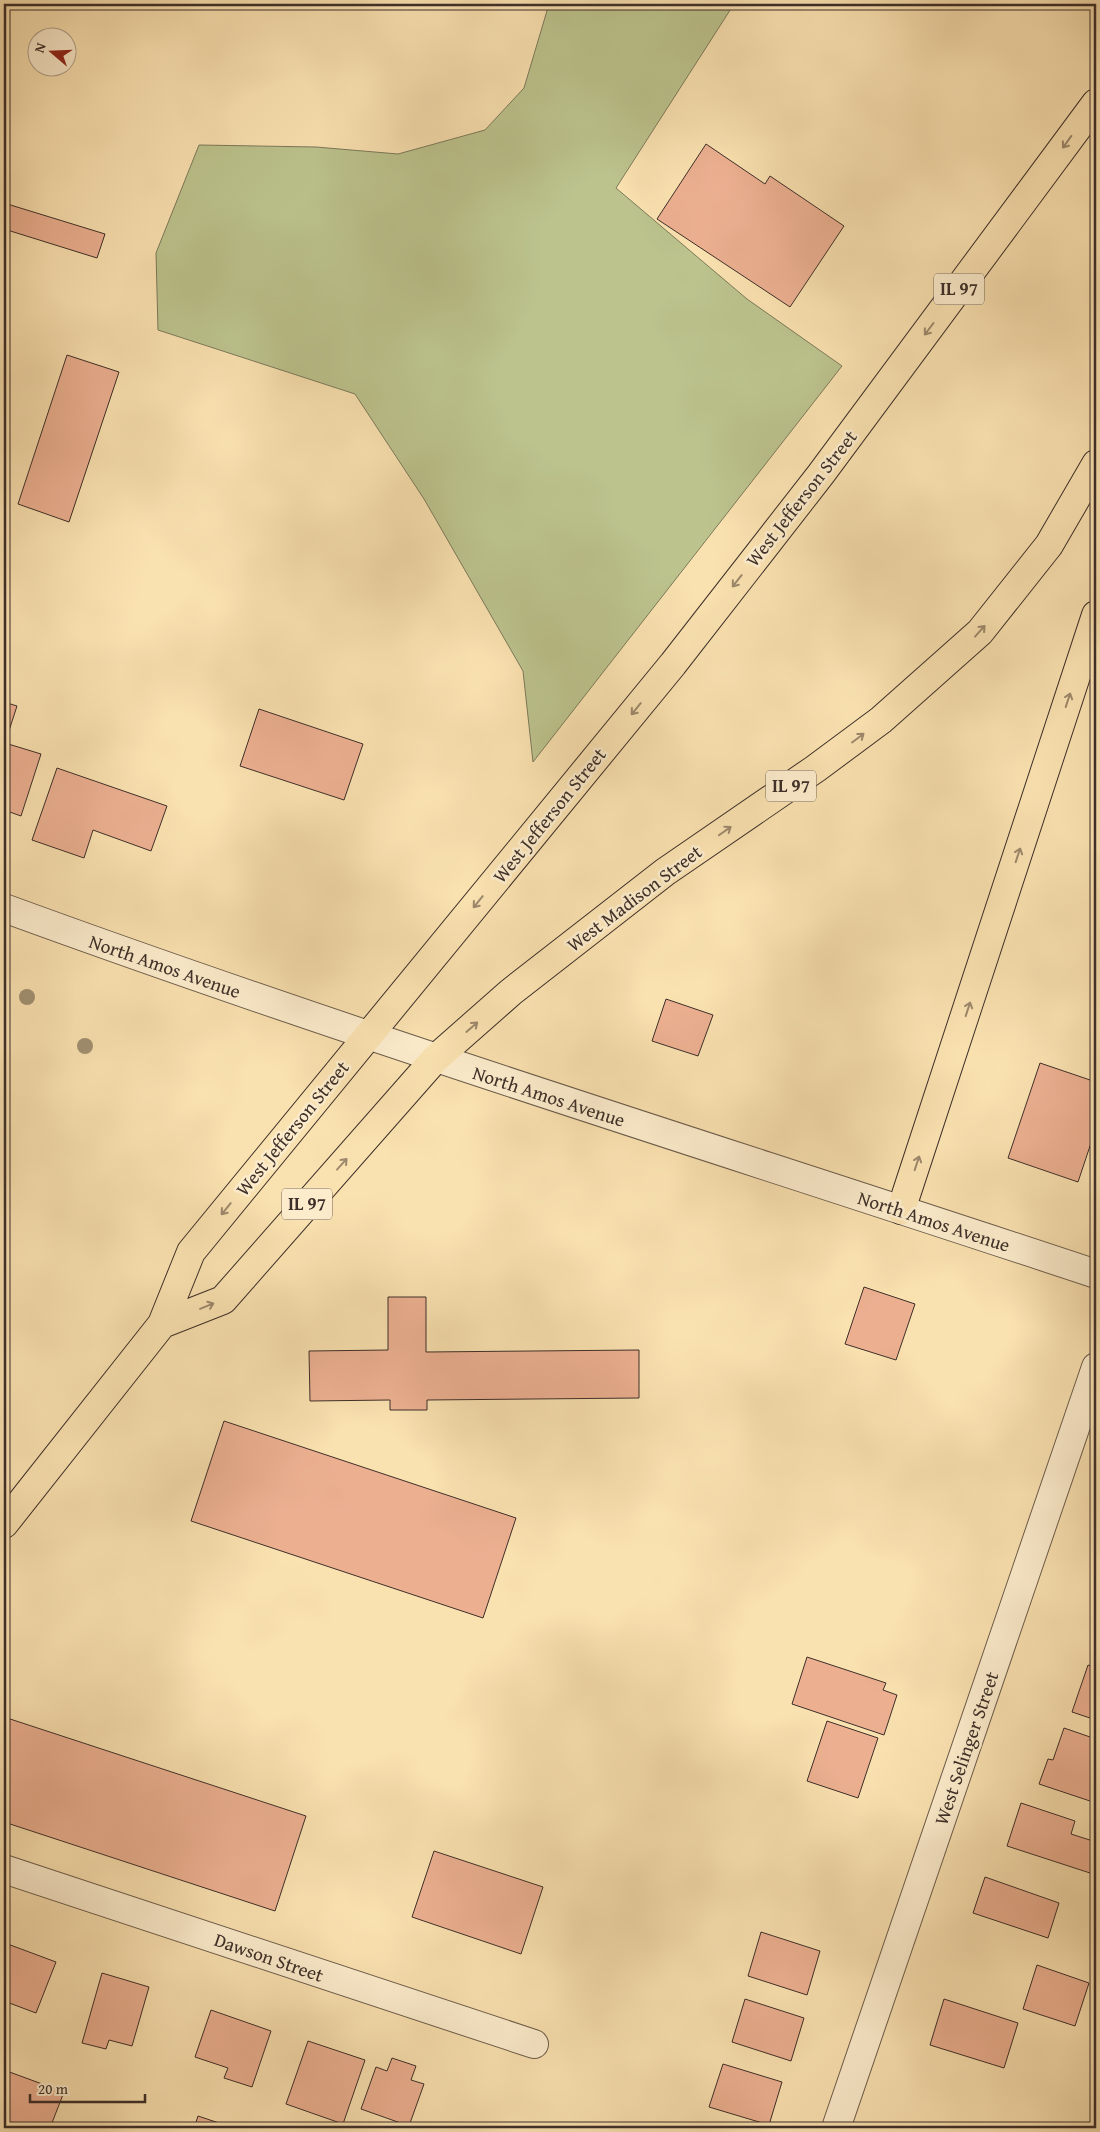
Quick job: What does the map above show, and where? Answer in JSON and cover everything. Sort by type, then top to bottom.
[{"type":"main road","name":"West Jefferson Street","points":[[4,1524],[162,1324],[191,1252],[685,648],[832,458],[1096,103]]},
{"type":"main road","name":"West Madison Street","points":[[162,1324],[223,1300],[435,1059],[512,992],[665,872],[823,764],[913,693],[985,625],[1049,545],[1096,464]]},
{"type":"main road","points":[[901,1210],[1096,615]]},
{"type":"street","name":"North Amos Avenue","points":[[4,908],[185,974],[435,1059],[1096,1274]]},
{"type":"street","name":"West Selinger Street","points":[[836,2128],[1096,1367]]},
{"type":"street","name":"Dawson Street","points":[[4,1869],[534,2044]]},
{"type":"green space","points":[[549,4],[734,4],[616,188],[747,299],[842,366],[533,762],[523,671],[424,499],[355,394],[158,330],[156,253],[199,145],[316,147],[398,154],[485,130],[524,88]]},
{"type":"building","points":[[706,144],[765,184],[770,176],[844,226],[790,307],[657,219]]},
{"type":"building","points":[[4,203],[105,234],[97,258],[4,229]]},
{"type":"building","points":[[67,355],[119,372],[69,522],[18,504]]},
{"type":"building","points":[[4,702],[17,706],[5,743],[41,754],[21,816],[4,810]]},
{"type":"building","points":[[259,709],[363,744],[344,800],[240,766]]},
{"type":"building","points":[[57,768],[167,806],[151,851],[93,830],[84,858],[32,840]]},
{"type":"building","points":[[666,999],[713,1015],[698,1056],[652,1041]]},
{"type":"building","points":[[1040,1063],[1096,1082],[1096,1128],[1078,1182],[1008,1158]]},
{"type":"building","points":[[864,1287],[915,1304],[896,1360],[845,1344]]},
{"type":"building","points":[[388,1297],[426,1297],[426,1352],[639,1350],[639,1398],[427,1400],[427,1410],[390,1410],[390,1400],[310,1401],[309,1351],[388,1350]]},
{"type":"building","points":[[224,1421],[516,1518],[483,1618],[191,1521]]},
{"type":"building","points":[[807,1657],[886,1683],[883,1690],[897,1695],[884,1735],[792,1704]]},
{"type":"building","points":[[1088,1665],[1096,1668],[1096,1720],[1072,1712]]},
{"type":"building","points":[[4,1717],[306,1816],[275,1911],[4,1822]]},
{"type":"building","points":[[827,1721],[878,1738],[858,1798],[807,1781]]},
{"type":"building","points":[[1064,1728],[1096,1739],[1096,1803],[1039,1784],[1048,1759],[1053,1760]]},
{"type":"building","points":[[1021,1803],[1075,1821],[1071,1834],[1096,1842],[1096,1855],[1090,1873],[1007,1846]]},
{"type":"building","points":[[434,1851],[543,1887],[521,1954],[412,1917]]},
{"type":"building","points":[[985,1877],[1059,1903],[1048,1938],[973,1913]]},
{"type":"building","points":[[761,1932],[820,1951],[807,1995],[748,1976]]},
{"type":"building","points":[[5,1943],[56,1962],[36,2013],[4,2001]]},
{"type":"building","points":[[1037,1965],[1089,1983],[1075,2026],[1023,2009]]},
{"type":"building","points":[[102,1973],[149,1987],[132,2046],[109,2040],[106,2049],[82,2043]]},
{"type":"building","points":[[745,1999],[804,2018],[791,2061],[732,2042]]},
{"type":"building","points":[[944,1999],[1018,2023],[1004,2068],[930,2045]]},
{"type":"building","points":[[211,2010],[271,2031],[252,2087],[224,2078],[228,2068],[195,2057]]},
{"type":"building","points":[[308,2041],[365,2060],[343,2124],[286,2104]]},
{"type":"building","points":[[392,2058],[416,2066],[411,2080],[424,2084],[409,2126],[361,2109],[376,2067],[387,2071]]},
{"type":"building","points":[[723,2064],[782,2082],[769,2125],[709,2107]]},
{"type":"building","points":[[4,2070],[64,2092],[50,2128],[4,2128]]},
{"type":"building","points":[[198,2116],[234,2128],[194,2128]]}]
